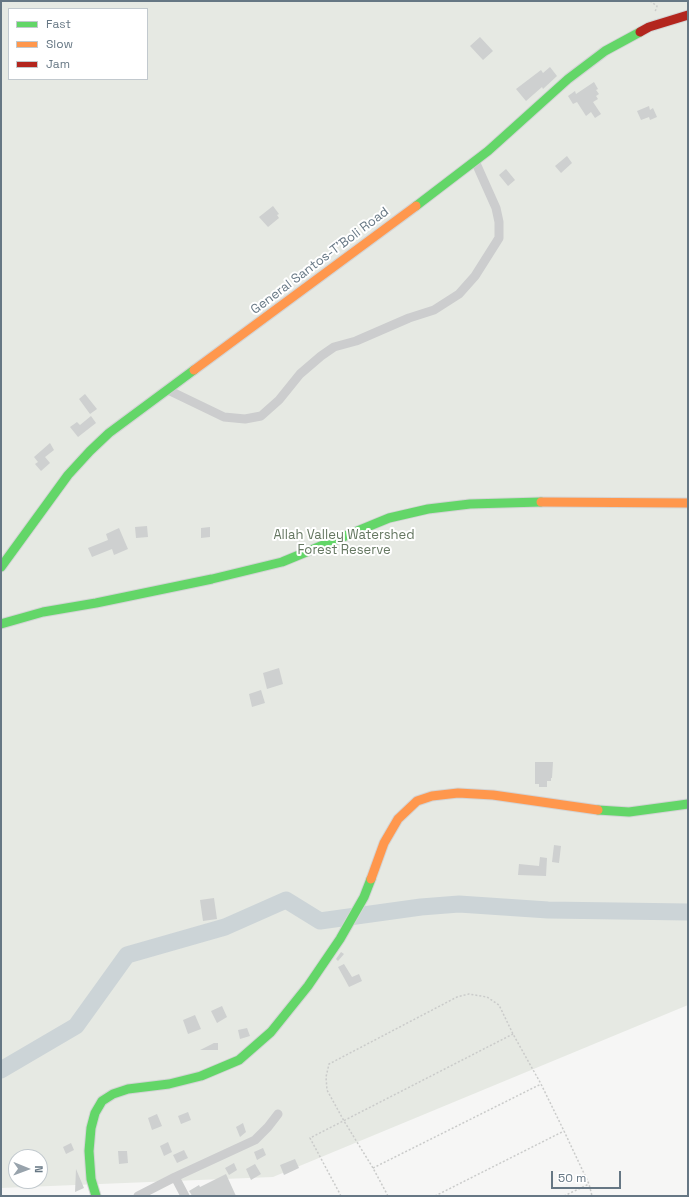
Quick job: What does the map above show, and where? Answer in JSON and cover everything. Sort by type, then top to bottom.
[{"type":"street","name":"General Santos-T'Boli Road","points":[[1,567],[68,475],[109,433],[475,161],[568,79],[605,51],[649,27],[688,15]]},
{"type":"street","points":[[168,390],[224,417],[245,419],[261,416],[278,400],[300,374],[334,347],[356,341],[409,318],[434,310],[459,294],[475,276],[499,238],[499,222],[496,208],[475,161]]},
{"type":"street","points":[[1,624],[43,612],[103,602],[212,579],[282,562],[389,518],[428,509],[470,504],[528,502],[688,503]]},
{"type":"street","points":[[96,1196],[91,1179],[89,1151],[91,1128],[95,1112],[102,1101],[113,1094],[128,1089],[169,1084],[201,1076],[239,1060],[271,1032],[308,986],[340,939],[364,897],[384,843],[398,819],[417,801],[432,796],[465,794],[512,797],[604,811],[629,812],[688,804]]},
{"type":"street","points":[[138,1196],[254,1140],[268,1127],[278,1114]]},
{"type":"street","points":[[175,1177],[185,1196]]},
{"type":"path","points":[[388,1196],[327,1090],[326,1077],[329,1064],[451,1001],[469,994],[487,997],[499,1005],[564,1131],[589,1184],[592,1196]]},
{"type":"path","points":[[341,1196],[310,1138],[513,1034]]},
{"type":"path","points":[[373,1168],[541,1084]]},
{"type":"path","points":[[435,1196],[564,1131]]},
{"type":"path","points":[[564,1196],[589,1184]]},
{"type":"green space","name":"Allah Valley Watershed Forest Reserve","points":[[1,1],[688,1],[688,1005],[273,1177],[48,1186],[48,1149],[8,1149],[8,1188],[1,1188]]},
{"type":"building","points":[[480,37],[493,51],[483,60],[470,46]]},
{"type":"building","points":[[550,67],[557,76],[543,89],[542,87],[526,101],[516,89],[541,70],[543,73]]},
{"type":"building","points":[[594,82],[598,89],[596,90],[599,94],[596,96],[598,99],[593,102],[601,114],[595,118],[591,112],[586,116],[577,102],[573,104],[568,96],[575,91],[576,94]]},
{"type":"building","points":[[649,106],[650,110],[653,108],[657,117],[650,120],[649,117],[641,120],[637,111]]},
{"type":"building","points":[[567,156],[572,163],[561,173],[555,166]]},
{"type":"building","points":[[506,169],[515,180],[508,186],[499,175]]},
{"type":"building","points":[[273,206],[279,214],[277,215],[279,218],[268,227],[259,217]]},
{"type":"building","points":[[85,394],[97,409],[90,414],[79,399]]},
{"type":"building","points":[[91,416],[96,423],[78,437],[70,427],[77,422],[80,425]]},
{"type":"building","points":[[50,443],[54,450],[45,457],[50,463],[41,471],[35,464],[38,462],[34,457]]},
{"type":"building","points":[[147,526],[148,537],[136,538],[135,527]]},
{"type":"building","points":[[210,527],[210,537],[201,538],[201,528]]},
{"type":"building","points":[[119,528],[128,549],[114,555],[112,549],[92,557],[88,548],[108,540],[106,534]]},
{"type":"building","points":[[279,668],[283,684],[267,689],[263,673]]},
{"type":"building","points":[[261,690],[265,703],[252,707],[249,694]]},
{"type":"building","points":[[535,762],[553,762],[552,778],[551,781],[547,781],[547,787],[539,787],[539,784],[535,784]]},
{"type":"building","points":[[554,845],[561,846],[559,863],[552,862]]},
{"type":"building","points":[[540,857],[547,858],[546,876],[518,875],[519,864],[539,866]]},
{"type":"building","points":[[214,898],[217,919],[203,921],[200,900]]},
{"type":"building","points":[[341,952],[344,954],[338,961],[336,959]]},
{"type":"building","points":[[344,964],[352,977],[359,974],[362,981],[349,987],[338,967]]},
{"type":"building","points":[[222,1006],[227,1017],[217,1023],[211,1011]]},
{"type":"building","points":[[195,1015],[201,1029],[188,1034],[183,1020]]},
{"type":"building","points":[[247,1028],[250,1036],[240,1039],[238,1030]]},
{"type":"building","points":[[214,1043],[218,1043],[218,1050],[200,1050]]},
{"type":"building","points":[[188,1112],[191,1120],[181,1124],[178,1116]]},
{"type":"building","points":[[157,1114],[162,1126],[152,1130],[148,1118]]},
{"type":"building","points":[[243,1123],[246,1132],[240,1137],[236,1127]]},
{"type":"building","points":[[168,1142],[172,1152],[164,1156],[160,1146]]},
{"type":"building","points":[[71,1143],[74,1150],[66,1154],[63,1147]]},
{"type":"building","points":[[263,1148],[266,1155],[257,1160],[254,1152]]},
{"type":"building","points":[[184,1150],[188,1158],[177,1163],[173,1155]]},
{"type":"building","points":[[118,1151],[127,1151],[128,1163],[119,1164]]},
{"type":"building","points":[[295,1159],[299,1168],[284,1175],[280,1165]]},
{"type":"building","points":[[234,1163],[237,1170],[229,1175],[225,1168]]},
{"type":"building","points":[[255,1164],[261,1174],[251,1180],[246,1169]]},
{"type":"building","points":[[76,1169],[84,1188],[75,1192]]},
{"type":"building","points":[[226,1174],[236,1196],[192,1196],[189,1191],[199,1185],[200,1187]]},
{"type":"waterway","points":[[1,1070],[76,1026],[127,955],[225,927],[286,900],[320,921],[421,907],[459,904],[548,910],[688,912]]},
{"type":"traffic: fast","points":[[416,206],[488,151],[568,79],[605,51],[640,32]]},
{"type":"traffic: fast","points":[[1,567],[68,475],[90,451],[109,433],[194,370]]},
{"type":"traffic: fast","points":[[1,624],[43,612],[96,603],[212,579],[282,562],[389,518],[428,509],[470,504],[541,502]]},
{"type":"traffic: fast","points":[[598,810],[629,812],[688,804]]},
{"type":"traffic: fast","points":[[96,1196],[91,1179],[89,1151],[91,1128],[95,1113],[102,1101],[113,1094],[128,1089],[169,1084],[201,1076],[239,1060],[271,1032],[308,986],[340,939],[364,897],[371,879]]},
{"type":"traffic: slow","points":[[194,370],[416,206]]},
{"type":"traffic: slow","points":[[541,502],[688,503]]},
{"type":"traffic: slow","points":[[371,879],[384,843],[398,819],[417,801],[432,796],[458,793],[493,795],[598,810]]},
{"type":"traffic: jam","points":[[640,32],[649,27],[688,15]]}]
